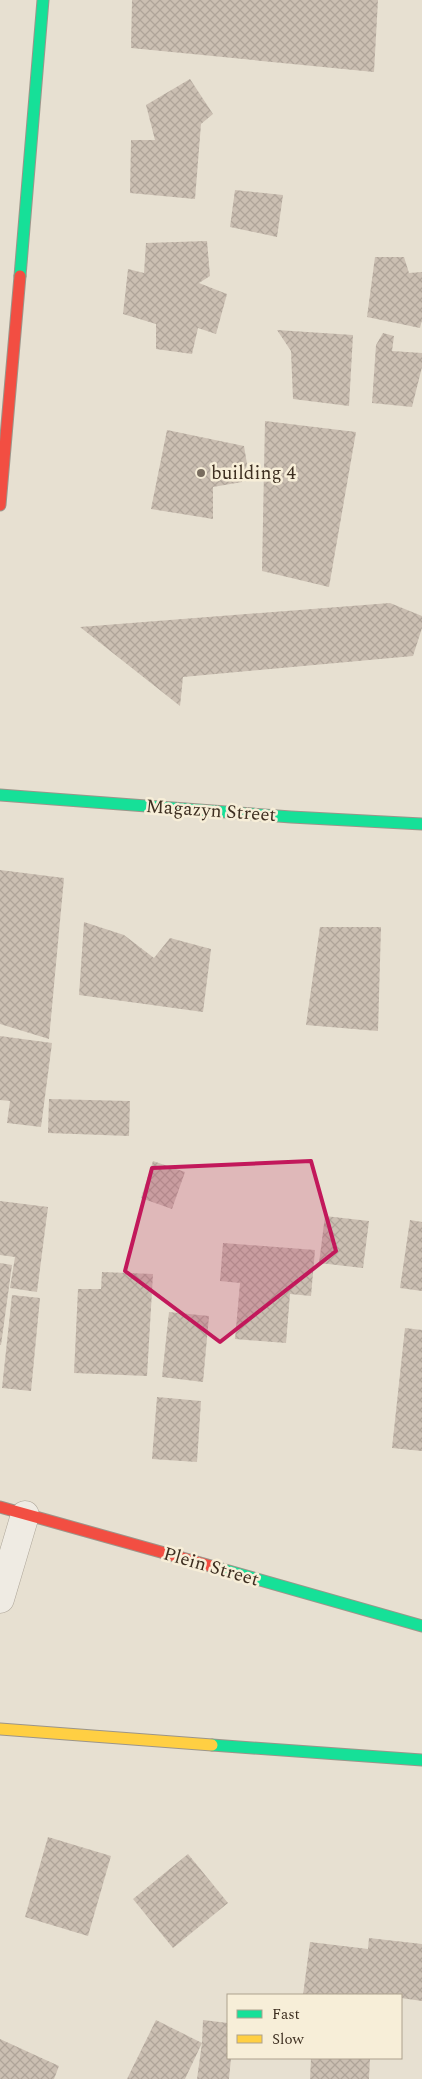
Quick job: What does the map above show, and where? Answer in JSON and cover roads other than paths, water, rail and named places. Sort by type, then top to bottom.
[{"type":"street","points":[[0,505],[43,0]]},
{"type":"street","name":"Magazyn Street","points":[[0,794],[291,817],[422,824]]},
{"type":"street","points":[[0,1599],[13,1511]]},
{"type":"street","name":"Plein Street","points":[[13,1511],[422,1626]]},
{"type":"street","points":[[0,1729],[422,1760]]},
{"type":"place","name":"building 4","points":[[201,473]]}]
